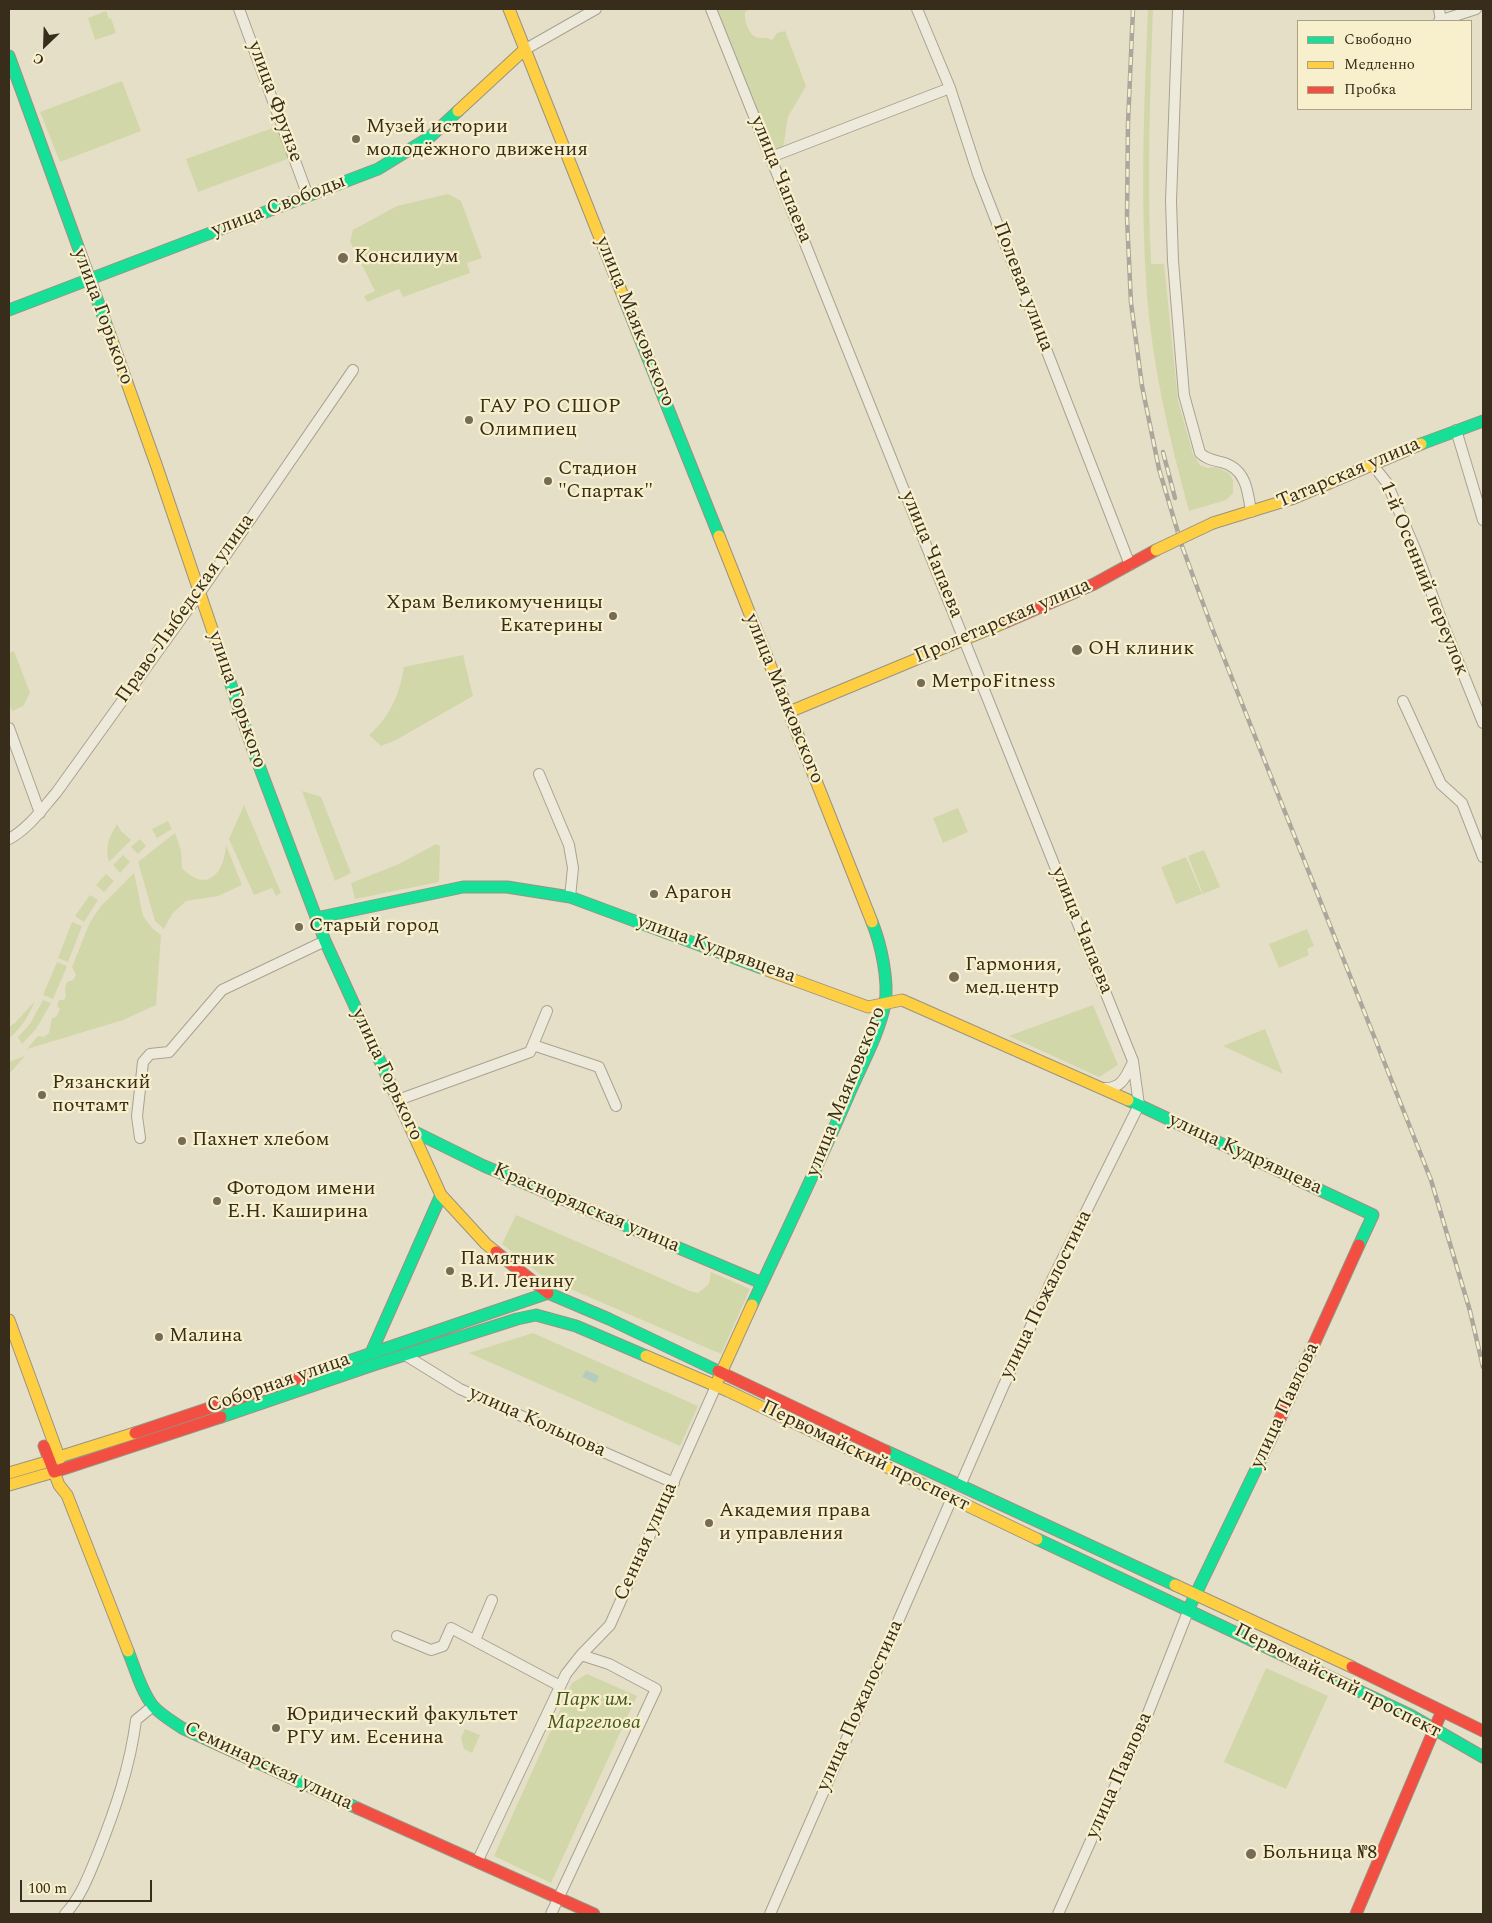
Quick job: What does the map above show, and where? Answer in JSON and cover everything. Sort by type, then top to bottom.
[{"type":"street","name":"улица Фрунзе","points":[[239,9],[308,196]]},
{"type":"street","name":"улица Маяковского","points":[[509,9],[879,939],[884,969],[885,1003],[877,1030],[834,1132],[762,1283],[716,1386]]},
{"type":"street","name":"улица Свободы","points":[[9,310],[88,278],[378,169],[430,137],[524,50],[596,9]]},
{"type":"street","name":"Полевая улица","points":[[918,9],[950,88],[978,174],[1130,564]]},
{"type":"street","points":[[1178,9],[1171,201],[1184,396],[1200,453],[1209,459],[1229,464],[1240,473],[1248,491],[1251,512]]},
{"type":"street","points":[[1443,20],[1476,9]]},
{"type":"street","name":"улица Чапаева","points":[[712,12],[1133,1061],[1138,1105]]},
{"type":"street","name":"улица Горького","points":[[9,56],[154,458],[274,810],[325,941],[441,1195],[486,1244],[548,1293]]},
{"type":"street","points":[[771,157],[950,88]]},
{"type":"street","name":"Право-Лыбедская улица","points":[[9,839],[40,812],[199,594],[353,370]]},
{"type":"street","name":"Татарская улица","points":[[1213,523],[1294,498],[1406,449],[1483,421]]},
{"type":"street","points":[[1456,430],[1483,520]]},
{"type":"street","name":"1-й Осенний переулок","points":[[1372,464],[1391,491],[1483,723]]},
{"type":"street","name":"Пролетарская улица","points":[[789,712],[1094,584],[1156,550],[1213,523]]},
{"type":"street","points":[[1403,701],[1441,784],[1462,803],[1483,857]]},
{"type":"street","points":[[9,728],[40,812]]},
{"type":"street","points":[[539,774],[569,845],[573,868],[570,897]]},
{"type":"street","name":"улица Кудрявцева","points":[[316,918],[462,887],[507,887],[570,897],[857,1004],[868,1007],[902,1000],[1138,1105],[1373,1215]]},
{"type":"street","points":[[140,1138],[137,1116],[143,1062],[150,1054],[169,1052],[222,990],[325,941]]},
{"type":"street","points":[[398,1100],[530,1052],[547,1011]]},
{"type":"street","points":[[533,1045],[599,1067],[616,1106]]},
{"type":"street","points":[[1100,1088],[1111,1089],[1118,1086],[1124,1081],[1133,1061]]},
{"type":"street","points":[[1118,1096],[1127,1095],[1136,1081]]},
{"type":"street","name":"улица Пожалостина","points":[[960,1486],[1052,1280],[1138,1105]]},
{"type":"street","name":"Краснорядская улица","points":[[412,1132],[484,1166],[762,1283]]},
{"type":"street","points":[[371,1353],[441,1195]]},
{"type":"street","name":"улица Павлова","points":[[1195,1595],[1234,1520],[1373,1215]]},
{"type":"street","name":"Первомайский проспект","points":[[548,1293],[609,1318],[960,1486],[1341,1662],[1483,1731]]},
{"type":"street","name":"Соборная улица","points":[[9,1473],[548,1293]]},
{"type":"street","name":"Первомайский проспект","points":[[536,1315],[576,1326],[716,1386],[1403,1712],[1483,1757]]},
{"type":"street","name":"Соборная улица","points":[[9,1485],[59,1471],[405,1355],[517,1319],[536,1315]]},
{"type":"street","points":[[9,1320],[55,1458]]},
{"type":"street","points":[[9,1347],[55,1458]]},
{"type":"street","name":"улица Кольцова","points":[[405,1355],[460,1389],[674,1483]]},
{"type":"street","name":"Сенная улица","points":[[477,1862],[566,1674],[581,1655],[610,1625],[716,1386]]},
{"type":"street","name":"Семинарская улица","points":[[55,1458],[59,1471],[67,1482],[67,1496],[146,1695],[153,1706],[164,1716],[182,1728],[594,1914]]},
{"type":"street","name":"улица Пожалостина","points":[[770,1914],[952,1498]]},
{"type":"street","points":[[1189,1609],[1195,1595]]},
{"type":"street","points":[[475,1640],[492,1600]]},
{"type":"street","name":"улица Павлова","points":[[1058,1914],[1148,1713],[1189,1609]]},
{"type":"street","points":[[397,1636],[431,1650],[443,1646],[451,1628],[560,1686]]},
{"type":"street","points":[[551,1914],[656,1688],[609,1664],[581,1655]]},
{"type":"street","points":[[66,1914],[79,1896],[109,1824],[127,1772],[136,1720],[153,1706]]},
{"type":"street","points":[[1356,1914],[1442,1711]]},
{"type":"green space","points":[[715,9],[751,9],[745,12],[745,18],[749,30],[756,37],[772,40],[777,33],[785,31],[806,86],[788,117],[783,148],[772,153]]},
{"type":"green space","points":[[1148,9],[1153,9],[1149,168],[1151,264],[1164,264],[1178,401],[1193,454],[1200,465],[1208,468],[1216,467],[1229,473],[1233,480],[1233,493],[1226,500],[1189,511],[1163,405],[1153,351],[1147,296],[1143,188]]},
{"type":"green space","points":[[106,11],[109,19],[111,18],[116,33],[95,40],[88,18]]},
{"type":"green space","points":[[122,81],[141,131],[60,162],[40,112]]},
{"type":"green space","points":[[278,126],[290,158],[198,192],[186,159]]},
{"type":"green space","points":[[448,194],[461,201],[482,258],[467,263],[470,273],[403,297],[399,289],[367,302],[364,296],[375,291],[350,242],[353,230],[397,206]]},
{"type":"green space","points":[[14,651],[30,693],[23,706],[12,711],[9,704],[9,653]]},
{"type":"green space","points":[[463,655],[473,696],[396,740],[381,746],[369,735],[383,720],[393,704],[400,686],[404,667]]},
{"type":"green space","points":[[302,791],[321,797],[351,873],[335,881]]},
{"type":"green space","points":[[244,805],[281,893],[276,896],[272,888],[254,895],[229,839]]},
{"type":"green space","points":[[958,808],[968,832],[943,843],[933,818]]},
{"type":"green space","points":[[168,821],[172,829],[157,838],[152,829]]},
{"type":"green space","points":[[117,824],[121,831],[131,840],[109,862],[108,842]]},
{"type":"green space","points":[[175,833],[181,850],[182,868],[191,875],[206,880],[218,872],[225,856],[226,845],[242,885],[218,896],[186,901],[172,914],[164,929],[155,921],[138,862]]},
{"type":"green space","points":[[140,839],[146,846],[138,854],[131,847]]},
{"type":"green space","points":[[436,844],[440,846],[439,882],[355,899],[351,883],[399,864]]},
{"type":"green space","points":[[1204,850],[1220,887],[1203,894],[1188,856]]},
{"type":"green space","points":[[123,855],[130,862],[120,873],[113,865]]},
{"type":"green space","points":[[1186,857],[1202,894],[1176,904],[1161,867]]},
{"type":"green space","points":[[134,873],[143,916],[152,928],[161,935],[156,1005],[123,1020],[27,1049],[38,1036],[44,1037],[49,1033],[52,1018],[56,1017],[60,1009],[57,1006],[59,1000],[64,1000],[66,997],[65,989],[67,982],[73,980],[76,975],[72,967],[90,922],[101,906]]},
{"type":"green space","points":[[106,874],[114,881],[104,892],[96,885]]},
{"type":"green space","points":[[90,895],[98,900],[84,922],[75,916]]},
{"type":"green space","points":[[72,922],[82,926],[68,962],[58,958]]},
{"type":"green space","points":[[1307,929],[1314,946],[1307,949],[1309,955],[1279,968],[1269,944]]},
{"type":"green space","points":[[57,962],[67,966],[53,999],[43,995]]},
{"type":"green space","points":[[43,1000],[51,1003],[36,1029],[22,1044],[18,1037],[30,1024]]},
{"type":"green space","points":[[35,1001],[24,1021],[9,1038],[9,1027]]},
{"type":"green space","points":[[1093,1005],[1118,1065],[1099,1077],[1009,1036]]},
{"type":"green space","points":[[1265,1029],[1283,1074],[1223,1046]]},
{"type":"green space","points":[[25,1056],[9,1074],[9,1062]]},
{"type":"green space","points":[[516,1215],[690,1291],[698,1293],[709,1284],[711,1272],[750,1289],[721,1354],[545,1278],[502,1244]]},
{"type":"green space","points":[[533,1333],[698,1406],[680,1446],[469,1353]]},
{"type":"green space","points":[[1266,1668],[1328,1696],[1286,1789],[1224,1762]]},
{"type":"green space","name":"Парк им. Маргелова","points":[[587,1674],[637,1696],[551,1883],[494,1856],[572,1683]]},
{"type":"green space","points":[[465,1729],[480,1735],[472,1753],[464,1749],[461,1738]]},
{"type":"shaded area","points":[[586,1370],[599,1376],[596,1383],[582,1377]]},
{"type":"railway","points":[[1133,9],[1128,123],[1127,218],[1131,303],[1142,386],[1159,469],[1182,546],[1212,628],[1431,1180],[1470,1311],[1483,1367]]},
{"type":"railway","points":[[1163,452],[1175,498]]},
{"type":"traffic: fast","points":[[9,56],[110,335]]},
{"type":"traffic: fast","points":[[9,310],[378,169],[430,137],[458,111]]},
{"type":"traffic: fast","points":[[625,301],[719,536]]},
{"type":"traffic: fast","points":[[1421,444],[1483,421]]},
{"type":"traffic: fast","points":[[228,676],[252,747],[325,941],[396,1096]]},
{"type":"traffic: fast","points":[[316,918],[463,887],[507,887],[570,897],[764,969]]},
{"type":"traffic: fast","points":[[752,1305],[879,1026],[885,1004],[886,985],[881,952],[872,922]]},
{"type":"traffic: fast","points":[[1128,1100],[1373,1215],[1359,1245]]},
{"type":"traffic: fast","points":[[413,1131],[484,1166],[762,1283]]},
{"type":"traffic: fast","points":[[371,1353],[441,1195]]},
{"type":"traffic: fast","points":[[308,1375],[548,1293],[609,1319],[718,1371]]},
{"type":"traffic: fast","points":[[221,1417],[373,1365],[517,1319],[536,1315],[576,1326],[646,1356]]},
{"type":"traffic: fast","points":[[1191,1604],[1274,1432]]},
{"type":"traffic: fast","points":[[886,1451],[1175,1585]]},
{"type":"traffic: fast","points":[[1037,1539],[1410,1715],[1483,1757]]},
{"type":"traffic: fast","points":[[128,1651],[149,1700],[167,1718],[182,1728],[357,1808]]},
{"type":"traffic: slow","points":[[509,9],[625,301]]},
{"type":"traffic: slow","points":[[458,111],[524,50]]},
{"type":"traffic: slow","points":[[110,335],[228,676]]},
{"type":"traffic: slow","points":[[1213,523],[1294,498],[1421,444]]},
{"type":"traffic: slow","points":[[1156,550],[1213,523]]},
{"type":"traffic: slow","points":[[719,536],[872,922]]},
{"type":"traffic: slow","points":[[789,712],[1006,622]]},
{"type":"traffic: slow","points":[[764,969],[868,1007],[902,1000],[1128,1100]]},
{"type":"traffic: slow","points":[[396,1096],[441,1195],[486,1244],[496,1252]]},
{"type":"traffic: slow","points":[[717,1382],[752,1305]]},
{"type":"traffic: slow","points":[[9,1320],[59,1457],[135,1433]]},
{"type":"traffic: slow","points":[[646,1356],[728,1391],[1037,1539]]},
{"type":"traffic: slow","points":[[9,1473],[60,1458]]},
{"type":"traffic: slow","points":[[9,1485],[54,1472],[59,1485],[67,1495],[128,1651]]},
{"type":"traffic: slow","points":[[1175,1585],[1352,1667]]},
{"type":"traffic: jam","points":[[1006,622],[1094,584],[1156,550]]},
{"type":"traffic: jam","points":[[1274,1432],[1359,1245]]},
{"type":"traffic: jam","points":[[496,1252],[548,1293]]},
{"type":"traffic: jam","points":[[718,1371],[886,1451]]},
{"type":"traffic: jam","points":[[135,1433],[308,1375]]},
{"type":"traffic: jam","points":[[44,1446],[54,1472],[221,1417]]},
{"type":"traffic: jam","points":[[1352,1667],[1483,1731]]},
{"type":"traffic: jam","points":[[1356,1914],[1442,1711]]},
{"type":"traffic: jam","points":[[357,1808],[594,1914]]},
{"type":"place","name":"Музей истории молодёжного движения","points":[[356,139]]},
{"type":"place","name":"Консилиум","points":[[343,258]]},
{"type":"place","name":"ГАУ РО СШОР Олимпиец","points":[[469,420]]},
{"type":"place","name":"Стадион \"Спартак\"","points":[[548,481]]},
{"type":"place","name":"Храм Великомученицы Екатерины","points":[[613,616]]},
{"type":"place","name":"ОН клиник","points":[[1077,650]]},
{"type":"place","name":"МетроFitness","points":[[921,683]]},
{"type":"place","name":"Арагон","points":[[654,894]]},
{"type":"place","name":"Старый город","points":[[299,927]]},
{"type":"place","name":"Гармония, мед.центр","points":[[954,977]]},
{"type":"place","name":"Рязанский почтамт","points":[[42,1095]]},
{"type":"place","name":"Пахнет хлебом","points":[[182,1141]]},
{"type":"place","name":"Фотодом имени Е.Н. Каширина","points":[[217,1201]]},
{"type":"place","name":"Памятник В.И. Ленину","points":[[450,1271]]},
{"type":"place","name":"Малина","points":[[159,1337]]},
{"type":"place","name":"Академия права и управления","points":[[709,1523]]},
{"type":"place","name":"Юридический факультет РГУ им. Есенина","points":[[276,1728]]},
{"type":"place","name":"Больница №8","points":[[1251,1854]]}]
